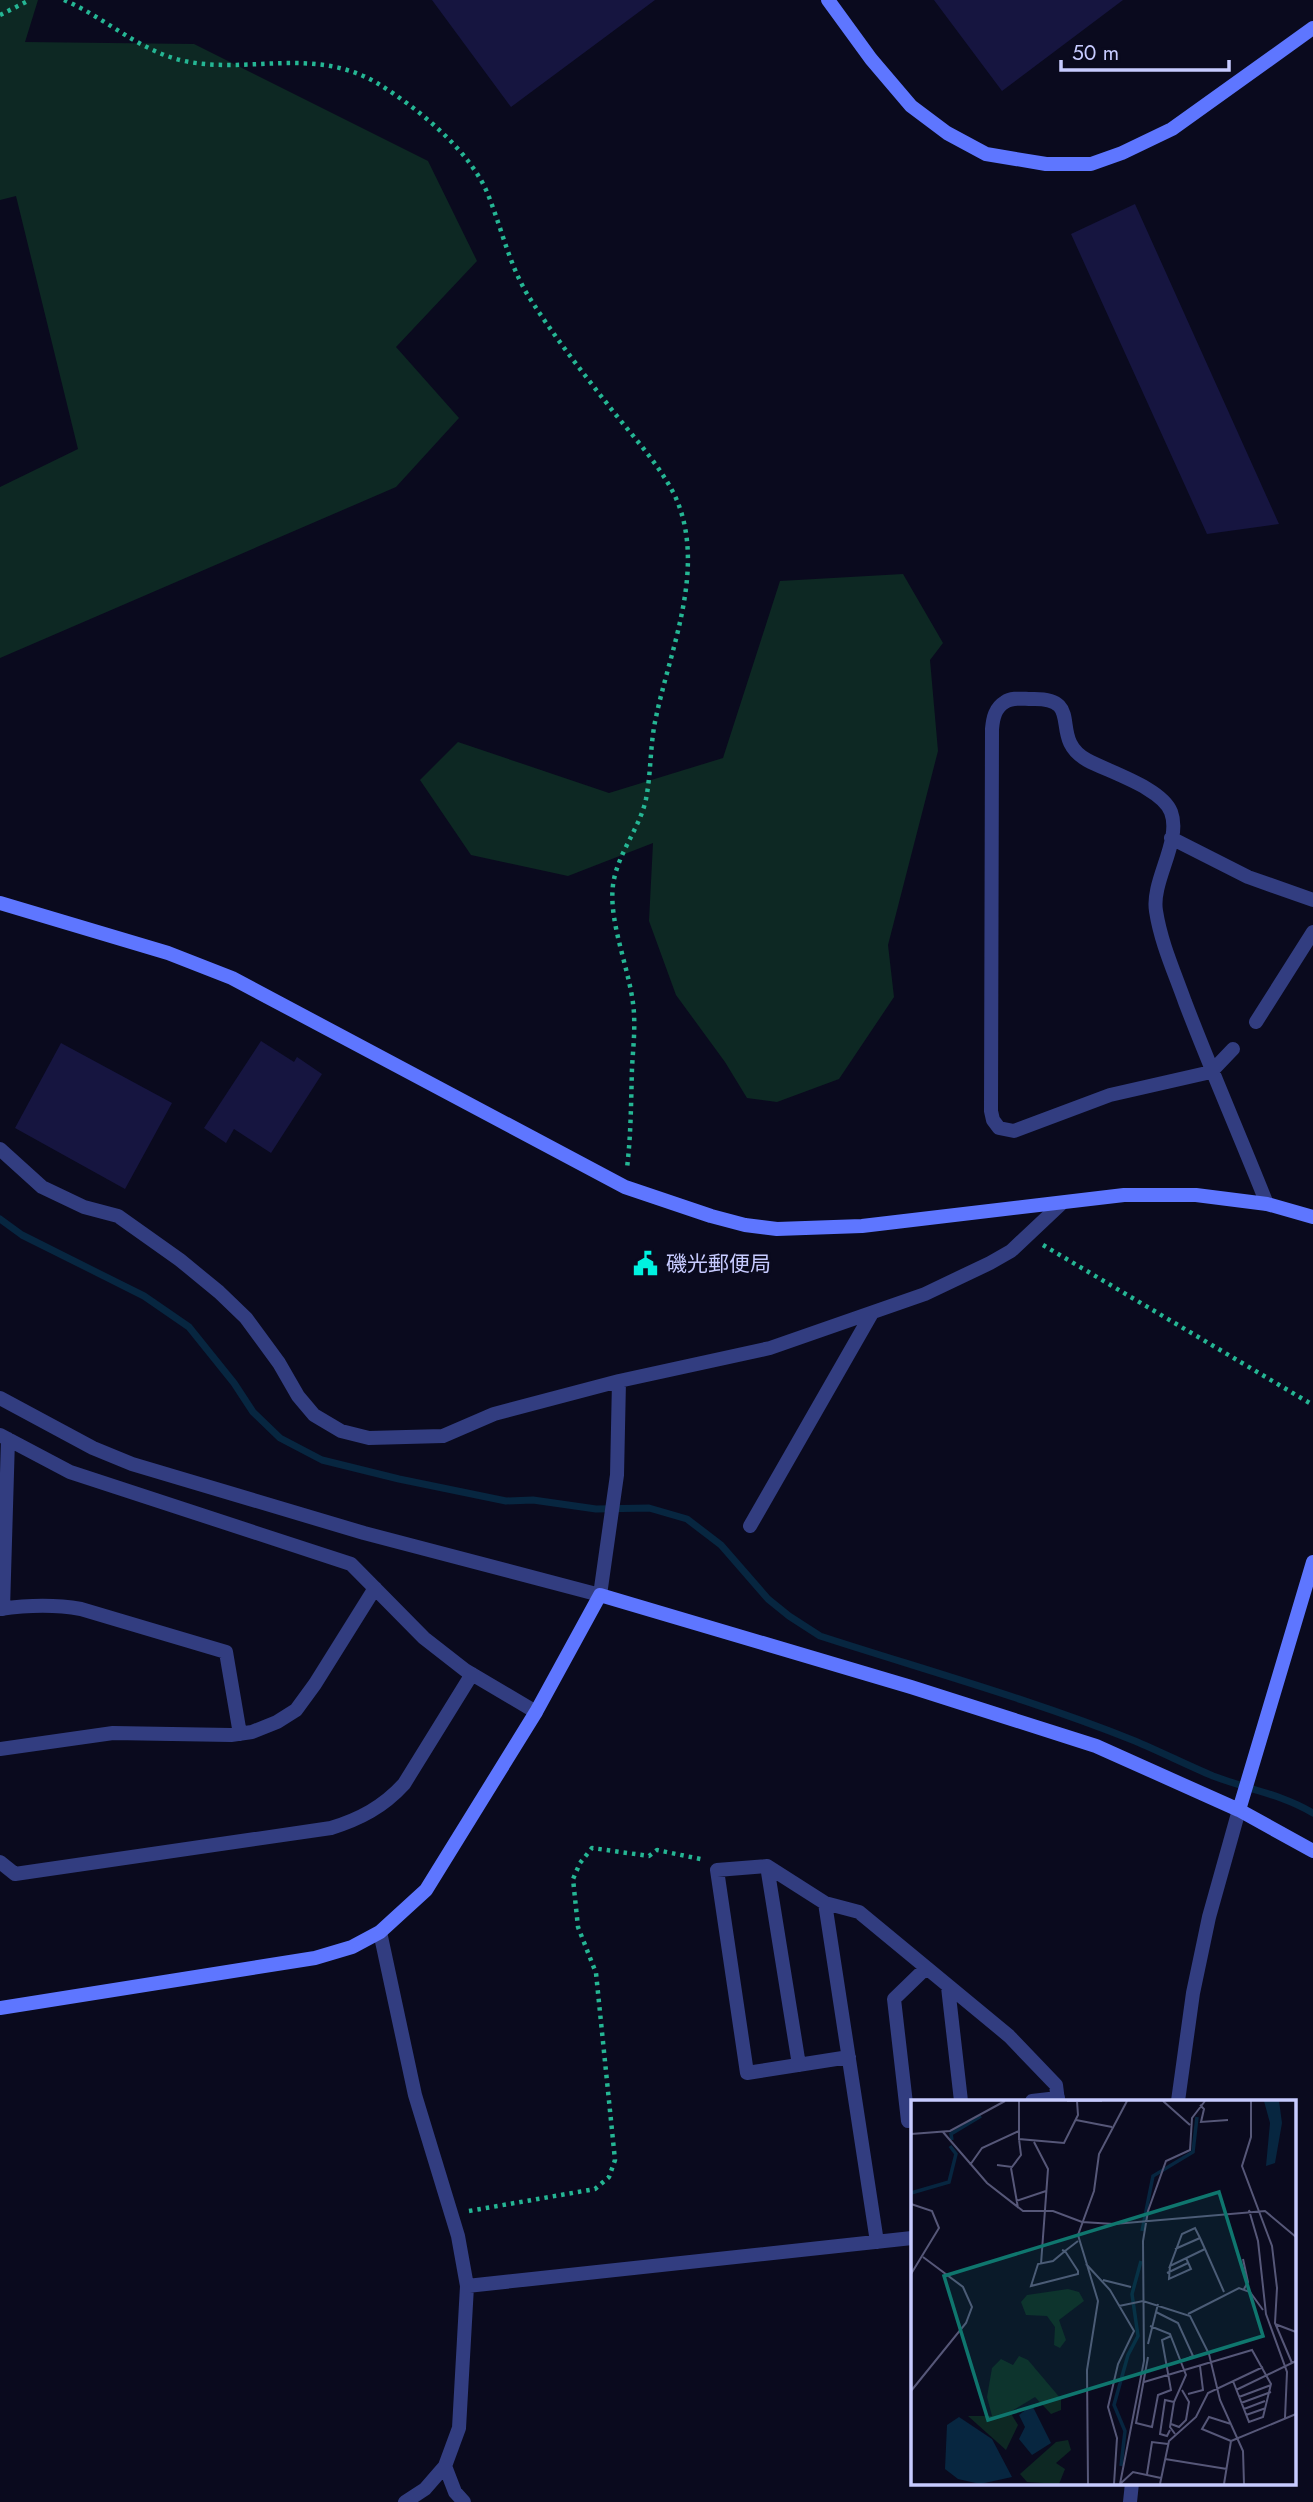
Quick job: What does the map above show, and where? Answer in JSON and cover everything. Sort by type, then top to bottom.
[{"type":"street","points":[[828,0],[871,59],[911,106],[947,133],[986,154],[1046,164],[1091,163],[1122,153],[1172,129],[1313,28]]},
{"type":"street","points":[[1233,1049],[1211,1072],[1110,1095],[1014,1131],[999,1128],[993,1120],[992,729],[998,706],[1008,699],[1048,698],[1056,701],[1063,709],[1068,741],[1074,751],[1142,786],[1166,804],[1172,813],[1174,828],[1155,907],[1162,942],[1211,1072],[1268,1203]]},
{"type":"street","points":[[1171,838],[1248,877],[1313,900]]},
{"type":"street","points":[[0,903],[168,953],[232,978],[625,1187],[710,1216],[777,1230],[862,1226],[1124,1195],[1184,1195],[1268,1203],[1313,1217]]},
{"type":"street","points":[[1256,1021],[1313,932]]},
{"type":"street","points":[[0,1149],[42,1187],[84,1207],[118,1216],[135,1226],[219,1292],[246,1318],[279,1363],[298,1396],[314,1415],[341,1431],[369,1438],[443,1436],[494,1414],[619,1381],[770,1348],[925,1294],[990,1263],[1011,1251],[1061,1204]]},
{"type":"street","points":[[750,1526],[872,1313]]},
{"type":"street","points":[[0,2008],[315,1958],[352,1947],[380,1932],[426,1890],[536,1712],[600,1595],[615,1498],[619,1381]]},
{"type":"street","points":[[0,1398],[93,1448],[132,1464],[364,1533],[600,1595],[911,1687],[1096,1746],[1240,1805],[1313,1851]]},
{"type":"street","points":[[240,1734],[226,1652],[71,1607],[26,1605],[1,1609],[4,1437],[70,1472],[351,1564],[424,1638],[472,1674],[536,1712]]},
{"type":"street","points":[[1178,2100],[1192,1993],[1209,1917],[1247,1779],[1313,1562]]},
{"type":"street","points":[[0,1749],[113,1733],[240,1734],[276,1722],[296,1710],[375,1588]]},
{"type":"street","points":[[0,1862],[15,1874],[331,1828],[353,1821],[392,1797],[404,1783],[472,1674]]},
{"type":"street","points":[[767,1866],[799,2065]]},
{"type":"street","points":[[849,2057],[747,2073],[717,1870],[767,1866],[824,1903],[859,1912],[1009,2036],[1056,2085],[1058,2100]]},
{"type":"street","points":[[824,1903],[877,2242]]},
{"type":"street","points":[[380,1932],[415,2095],[457,2236],[467,2286],[459,2428],[445,2466],[425,2489],[405,2502]]},
{"type":"street","points":[[908,2121],[894,1999],[926,1968]]},
{"type":"street","points":[[948,1987],[961,2100]]},
{"type":"street","points":[[467,2286],[911,2238]]},
{"type":"street","points":[[445,2466],[455,2492],[464,2502]]},
{"type":"street","points":[[1130,2502],[1132,2484]]},
{"type":"path","points":[[0,15],[30,0]]},
{"type":"path","points":[[64,0],[145,47],[180,60],[216,65],[272,62],[315,64],[348,70],[375,82],[443,133],[471,163],[488,194],[502,238],[527,294],[589,381],[659,469],[676,498],[685,527],[687,568],[678,639],[655,723],[646,802],[621,858],[613,884],[613,905],[634,1012],[631,1141],[625,1187]]},
{"type":"path","points":[[1026,1237],[1055,1251],[1313,1405]]},
{"type":"path","points":[[451,2214],[595,2189],[608,2177],[615,2161],[596,1973],[578,1927],[573,1879],[580,1863],[592,1848],[649,1856],[657,1850],[705,1859],[717,1870]]},
{"type":"green space","points":[[0,0],[38,0],[25,42],[194,44],[428,161],[477,261],[396,347],[459,418],[396,487],[0,658],[0,487],[78,449],[16,196],[0,200]]},
{"type":"green space","points":[[903,574],[943,643],[930,660],[938,751],[888,945],[894,997],[839,1079],[777,1102],[747,1098],[725,1062],[676,995],[649,921],[653,843],[568,876],[471,855],[420,780],[458,742],[609,793],[723,758],[780,581]]},
{"type":"building","points":[[432,0],[655,0],[511,107]]},
{"type":"building","points":[[934,0],[1123,0],[1002,91]]},
{"type":"building","points":[[1135,204],[1279,524],[1207,534],[1071,234]]},
{"type":"building","points":[[261,1041],[294,1062],[297,1057],[322,1074],[271,1153],[234,1129],[226,1143],[204,1128]]},
{"type":"building","points":[[61,1043],[172,1103],[125,1189],[15,1128]]},
{"type":"waterway","points":[[0,1219],[22,1235],[144,1296],[189,1327],[234,1383],[253,1412],[280,1438],[322,1460],[506,1501],[533,1500],[596,1509],[649,1508],[687,1519],[721,1545],[768,1599],[820,1636],[1058,1712],[1135,1741],[1213,1776],[1276,1796],[1313,1813]]},
{"type":"place","name":"磯光郵便局","points":[[646,1264]]}]
